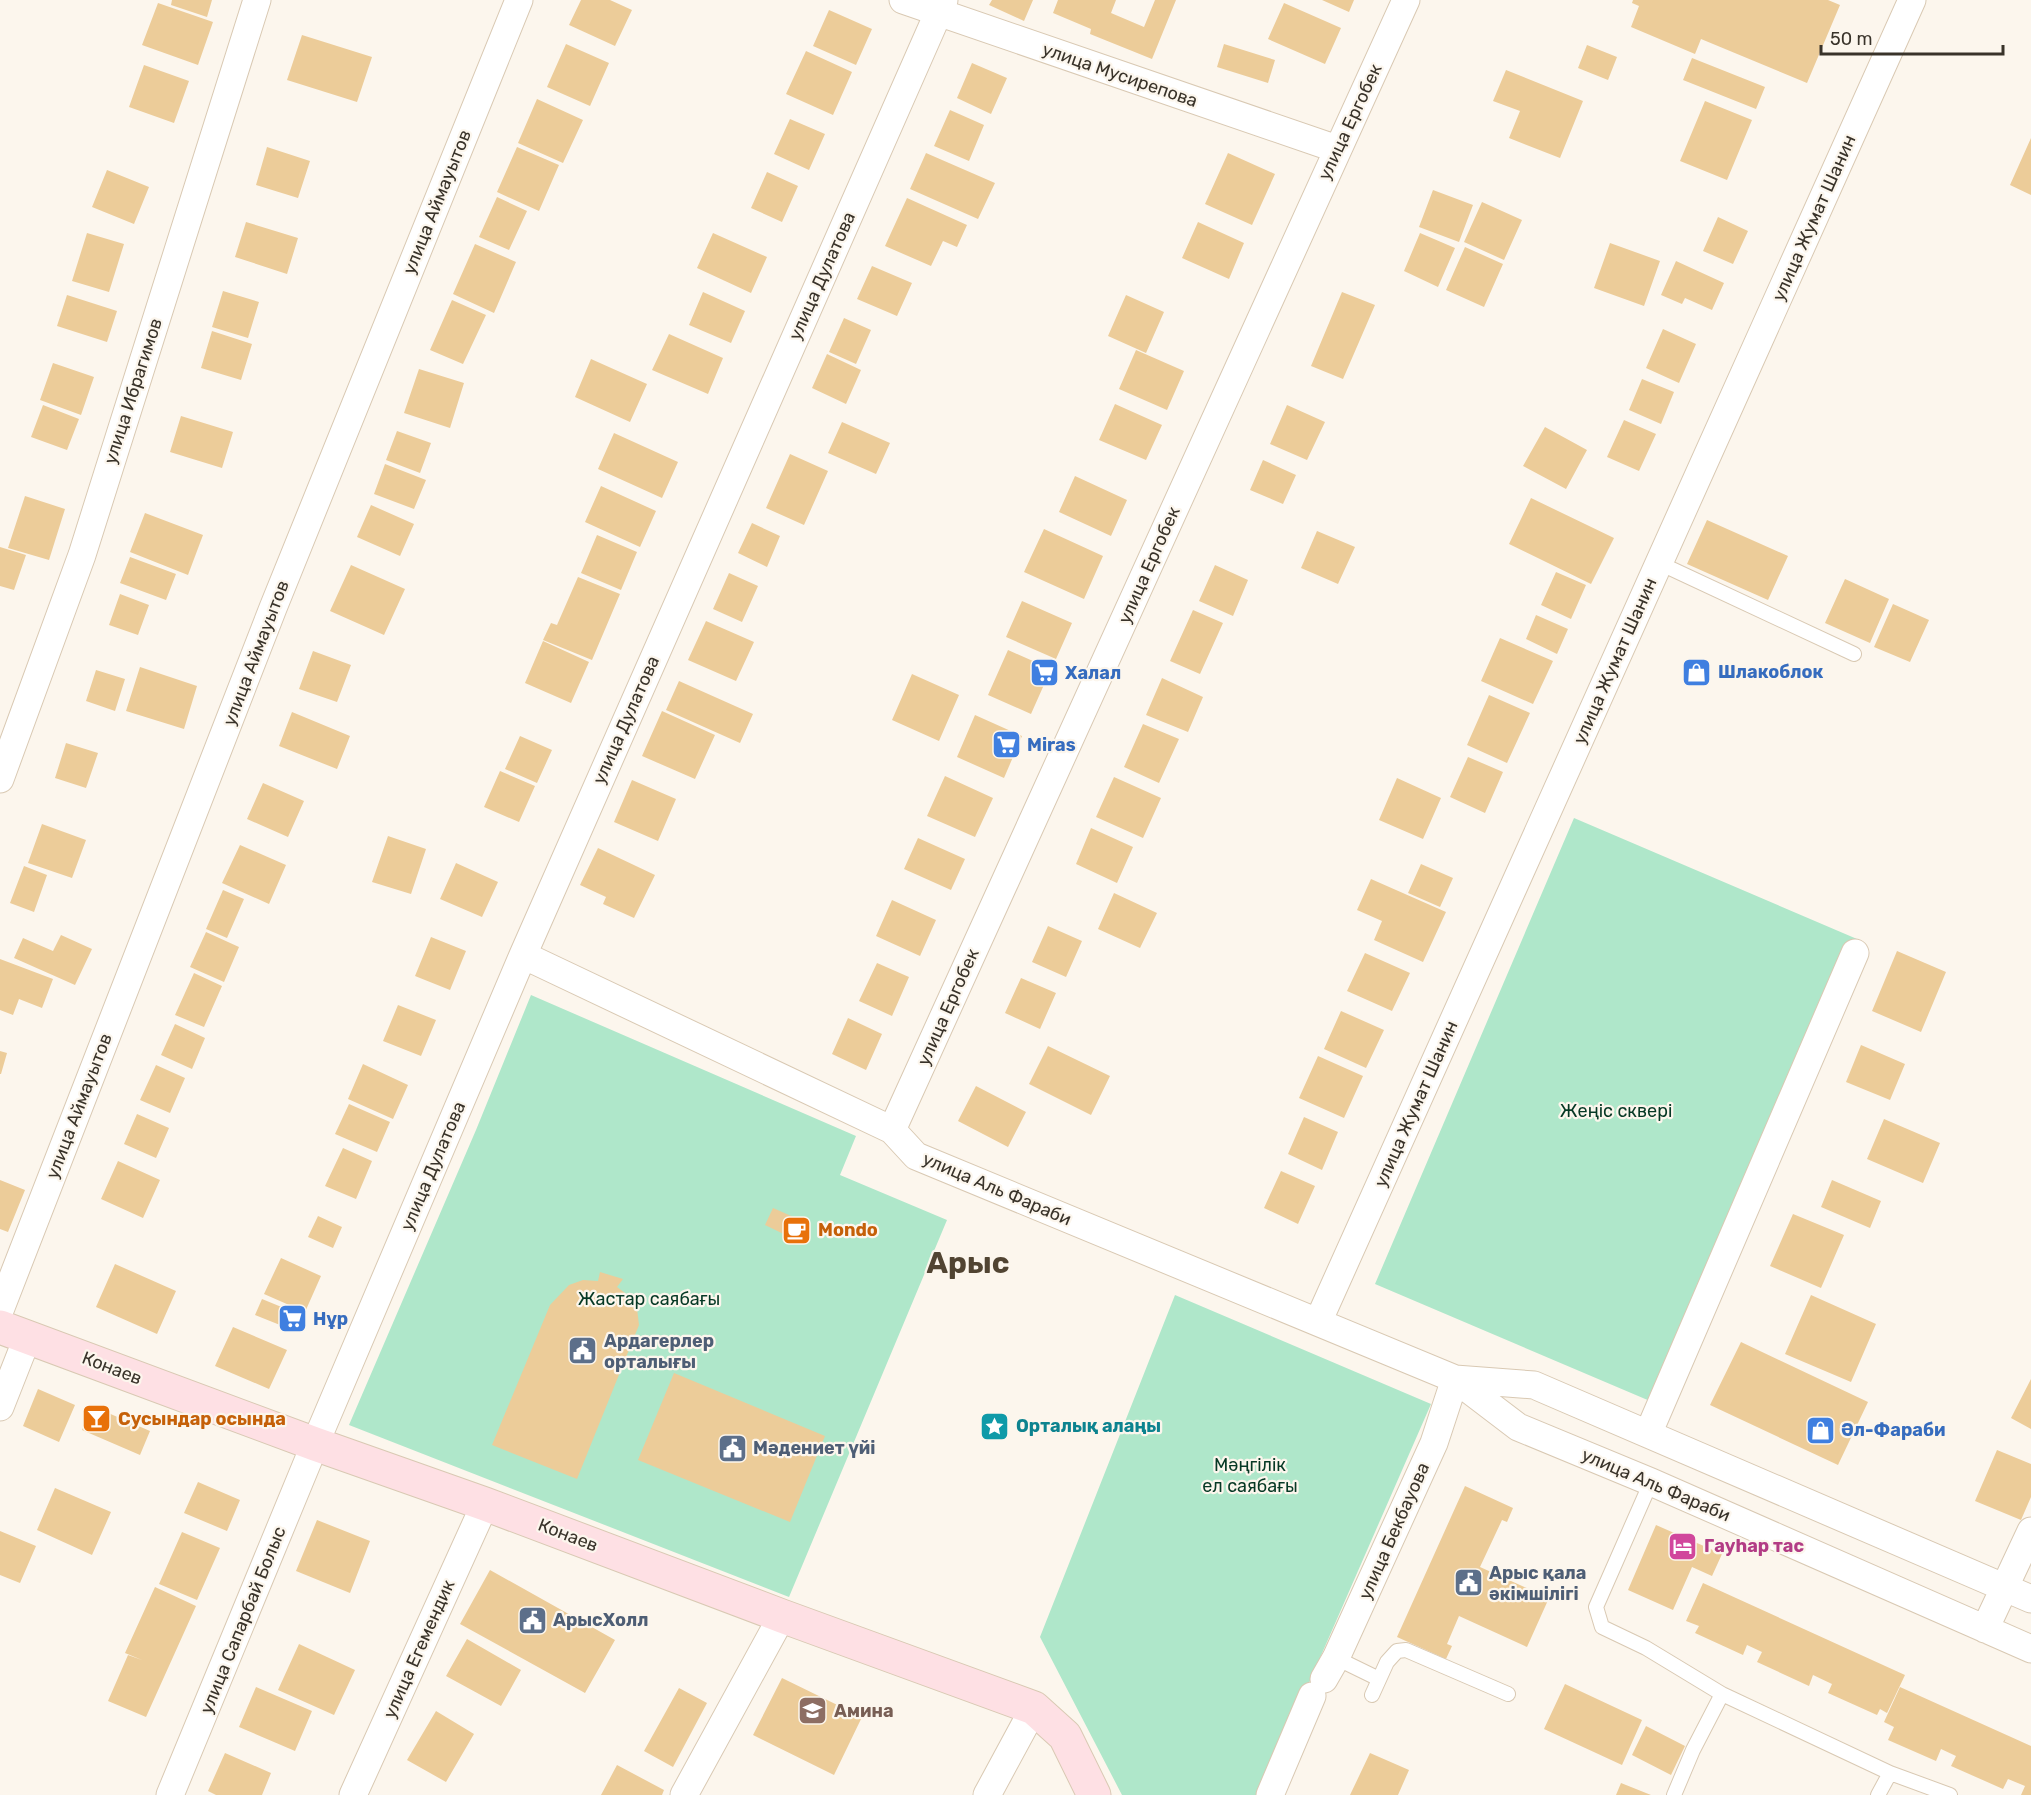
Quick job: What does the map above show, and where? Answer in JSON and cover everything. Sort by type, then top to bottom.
[{"type":"main road","name":"Конаев","points":[[14,1332],[1034,1708],[1065,1736],[1094,1795]]},
{"type":"street","name":"улица Ибрагимов","points":[[0,779],[82,555],[257,0]]},
{"type":"street","name":"улица Аймауытов","points":[[0,1310],[273,608],[519,0]]},
{"type":"street","name":"улица Мусирепова","points":[[903,0],[941,6],[1337,149]]},
{"type":"street","name":"улица Ергобек","points":[[892,1130],[1406,0]]},
{"type":"street","name":"улица Жумат Шанин","points":[[1318,1322],[1912,0]]},
{"type":"street","name":"улица Дулатова","points":[[315,1444],[523,955],[941,6]]},
{"type":"street","points":[[1648,1434],[1855,953]]},
{"type":"street","name":"улица Аль Фараби","points":[[523,955],[892,1130],[916,1156],[1455,1379],[1518,1427],[1651,1482],[2031,1649]]},
{"type":"street","points":[[0,1407],[14,1332]]},
{"type":"street","name":"улица Аль Фараби","points":[[1455,1379],[1534,1385],[2031,1599]]},
{"type":"street","name":"улица Бекбауова","points":[[1270,1795],[1434,1443],[1455,1379]]},
{"type":"street","name":"улица Cапарбай Болыс","points":[[170,1795],[315,1444]]},
{"type":"street","name":"улица Егемендик","points":[[353,1795],[485,1504]]},
{"type":"street","points":[[1985,1629],[2031,1531]]},
{"type":"street","points":[[684,1795],[782,1616]]},
{"type":"street","points":[[987,1795],[1034,1708]]},
{"type":"lane","points":[[1659,563],[1854,654]]},
{"type":"lane","points":[[1651,1482],[1596,1607],[1602,1627],[1646,1648],[1722,1694],[1890,1773],[1950,1795]]},
{"type":"lane","points":[[1372,1695],[1387,1662],[1397,1651],[1406,1650],[1508,1695]]},
{"type":"lane","points":[[1324,1678],[1379,1679]]},
{"type":"lane","points":[[1674,1795],[1693,1750],[1722,1694]]},
{"type":"lane","points":[[1878,1795],[1890,1773]]},
{"type":"green space","name":"Жеңіс сквері","points":[[1574,818],[1857,939],[1657,1404],[1375,1284]]},
{"type":"green space","name":"Жастар саябағы","points":[[531,995],[856,1136],[840,1175],[947,1220],[789,1597],[349,1425],[476,1130]]},
{"type":"green space","name":"Мәңгілік ел саябағы","points":[[1175,1295],[1431,1404],[1260,1795],[1122,1795],[1040,1637]]},
{"type":"building","points":[[172,0],[212,0],[207,17],[171,5]]},
{"type":"building","points":[[581,0],[610,0],[632,10],[615,46],[569,25]]},
{"type":"building","points":[[992,0],[1033,0],[1024,21],[989,5]]},
{"type":"building","points":[[1058,0],[1116,0],[1111,13],[1144,27],[1155,0],[1176,0],[1152,59],[1090,34],[1091,29],[1053,13]]},
{"type":"building","points":[[1322,0],[1354,0],[1349,12]]},
{"type":"building","points":[[1633,0],[1828,0],[1840,5],[1807,83],[1701,39],[1695,54],[1631,27],[1639,6],[1632,3]]},
{"type":"building","points":[[158,3],[213,22],[198,65],[142,45]]},
{"type":"building","points":[[1284,3],[1341,28],[1325,64],[1268,39]]},
{"type":"building","points":[[829,10],[872,29],[856,65],[813,46]]},
{"type":"building","points":[[302,35],[372,57],[357,102],[287,80]]},
{"type":"building","points":[[566,44],[609,63],[590,106],[547,87]]},
{"type":"building","points":[[1224,44],[1275,60],[1268,83],[1217,67]]},
{"type":"building","points":[[1587,45],[1617,57],[1608,80],[1578,68]]},
{"type":"building","points":[[806,51],[852,72],[833,115],[786,94]]},
{"type":"building","points":[[1692,58],[1765,87],[1756,109],[1683,80]]},
{"type":"building","points":[[972,63],[1007,78],[991,114],[957,98]]},
{"type":"building","points":[[144,65],[189,81],[174,123],[129,107]]},
{"type":"building","points":[[1506,70],[1583,101],[1560,158],[1509,138],[1520,111],[1493,101]]},
{"type":"building","points":[[537,99],[583,120],[563,163],[518,143]]},
{"type":"building","points":[[1705,101],[1752,120],[1727,180],[1680,161]]},
{"type":"building","points":[[950,110],[984,125],[969,161],[934,146]]},
{"type":"building","points":[[790,119],[825,134],[809,170],[774,154]]},
{"type":"building","points":[[2031,138],[2031,195],[2010,185]]},
{"type":"building","points":[[267,147],[310,161],[298,198],[256,185]]},
{"type":"building","points":[[517,147],[559,165],[539,211],[497,192]]},
{"type":"building","points":[[926,153],[995,183],[978,219],[910,189]]},
{"type":"building","points":[[1228,153],[1275,174],[1252,225],[1205,204]]},
{"type":"building","points":[[107,170],[149,187],[134,224],[92,207]]},
{"type":"building","points":[[767,172],[798,186],[782,222],[751,208]]},
{"type":"building","points":[[1433,190],[1473,205],[1459,242],[1419,227]]},
{"type":"building","points":[[497,197],[527,211],[509,250],[479,237]]},
{"type":"building","points":[[907,198],[967,225],[957,247],[943,241],[931,266],[885,246]]},
{"type":"building","points":[[1482,202],[1522,220],[1504,260],[1464,242]]},
{"type":"building","points":[[1718,217],[1748,231],[1733,264],[1703,251]]},
{"type":"building","points":[[246,222],[298,238],[287,274],[235,257]]},
{"type":"building","points":[[1198,222],[1244,243],[1229,279],[1182,258]]},
{"type":"building","points":[[87,233],[124,244],[109,292],[72,281]]},
{"type":"building","points":[[713,233],[767,257],[751,293],[697,268]]},
{"type":"building","points":[[1420,233],[1455,248],[1438,287],[1404,271]]},
{"type":"building","points":[[1610,243],[1660,261],[1644,306],[1594,288]]},
{"type":"building","points":[[475,244],[516,262],[494,313],[453,294]]},
{"type":"building","points":[[1465,247],[1503,264],[1484,307],[1446,290]]},
{"type":"building","points":[[1676,261],[1724,283],[1712,310],[1685,298],[1682,304],[1661,295]]},
{"type":"building","points":[[872,266],[912,283],[897,316],[857,299]]},
{"type":"building","points":[[223,291],[259,302],[248,338],[212,327]]},
{"type":"building","points":[[703,292],[745,311],[731,343],[689,325]]},
{"type":"building","points":[[1342,292],[1375,305],[1343,379],[1311,366]]},
{"type":"building","points":[[67,295],[117,311],[107,342],[57,326]]},
{"type":"building","points":[[1126,295],[1164,312],[1146,353],[1108,336]]},
{"type":"building","points":[[452,300],[486,315],[463,364],[430,350]]},
{"type":"building","points":[[844,318],[871,330],[856,364],[829,352]]},
{"type":"building","points":[[1663,329],[1696,344],[1679,383],[1646,368]]},
{"type":"building","points":[[212,331],[252,344],[241,380],[201,368]]},
{"type":"building","points":[[669,334],[723,358],[708,394],[652,370]]},
{"type":"building","points":[[1136,350],[1184,371],[1167,410],[1119,389]]},
{"type":"building","points":[[827,354],[861,370],[846,404],[812,388]]},
{"type":"building","points":[[591,359],[647,384],[630,422],[575,397]]},
{"type":"building","points":[[53,363],[94,377],[81,415],[40,400]]},
{"type":"building","points":[[419,369],[464,383],[450,428],[404,413]]},
{"type":"building","points":[[1642,379],[1674,392],[1661,424],[1629,410]]},
{"type":"building","points":[[1115,404],[1162,425],[1146,460],[1099,440]]},
{"type":"building","points":[[43,405],[79,419],[67,450],[31,437]]},
{"type":"building","points":[[1287,405],[1325,422],[1307,460],[1270,444]]},
{"type":"building","points":[[181,416],[233,432],[222,468],[170,452]]},
{"type":"building","points":[[1624,420],[1656,434],[1639,471],[1607,457]]},
{"type":"building","points":[[842,422],[890,443],[876,474],[828,453]]},
{"type":"building","points":[[1545,427],[1587,450],[1566,489],[1523,466]]},
{"type":"building","points":[[397,431],[431,443],[420,473],[386,460]]},
{"type":"building","points":[[614,433],[678,462],[662,498],[598,469]]},
{"type":"building","points":[[790,454],[828,471],[804,525],[766,508]]},
{"type":"building","points":[[1263,460],[1296,475],[1283,504],[1250,490]]},
{"type":"building","points":[[385,464],[426,480],[414,509],[374,494]]},
{"type":"building","points":[[1075,476],[1127,500],[1111,536],[1059,512]]},
{"type":"building","points":[[601,486],[656,511],[640,547],[585,522]]},
{"type":"building","points":[[25,496],[65,509],[49,560],[8,548]]},
{"type":"building","points":[[1531,498],[1614,538],[1591,584],[1509,544]]},
{"type":"building","points":[[371,505],[414,524],[400,556],[357,537]]},
{"type":"building","points":[[145,513],[203,535],[188,575],[130,552]]},
{"type":"building","points":[[1707,520],[1788,556],[1768,600],[1687,564]]},
{"type":"building","points":[[752,523],[780,536],[767,567],[738,553]]},
{"type":"building","points":[[1044,529],[1103,556],[1084,599],[1024,572]]},
{"type":"building","points":[[1317,531],[1355,547],[1338,584],[1301,568]]},
{"type":"building","points":[[597,535],[637,552],[621,590],[581,573]]},
{"type":"building","points":[[0,547],[26,555],[14,590],[0,586]]},
{"type":"building","points":[[130,557],[176,574],[166,600],[120,583]]},
{"type":"building","points":[[351,565],[405,589],[384,635],[330,611]]},
{"type":"building","points":[[1215,565],[1248,580],[1233,616],[1199,601]]},
{"type":"building","points":[[1556,572],[1586,585],[1571,619],[1541,605]]},
{"type":"building","points":[[729,573],[758,586],[742,622],[713,609]]},
{"type":"building","points":[[578,577],[620,594],[592,660],[543,640],[551,623],[557,625]]},
{"type":"building","points":[[1845,579],[1889,599],[1870,643],[1825,623]]},
{"type":"building","points":[[120,594],[149,605],[138,635],[109,625]]},
{"type":"building","points":[[1022,601],[1072,623],[1056,659],[1006,637]]},
{"type":"building","points":[[1893,604],[1929,620],[1910,662],[1874,647]]},
{"type":"building","points":[[1193,610],[1223,623],[1200,674],[1170,661]]},
{"type":"building","points":[[1536,615],[1568,629],[1557,654],[1526,639]]},
{"type":"building","points":[[706,621],[754,642],[736,681],[688,660]]},
{"type":"building","points":[[1500,638],[1553,661],[1533,704],[1481,681]]},
{"type":"building","points":[[543,641],[589,662],[571,703],[525,683]]},
{"type":"building","points":[[1008,650],[1051,669],[1031,714],[988,695]]},
{"type":"building","points":[[313,651],[351,665],[337,702],[299,689]]},
{"type":"building","points":[[140,667],[197,686],[184,729],[126,711]]},
{"type":"building","points":[[96,670],[125,679],[115,711],[86,701]]},
{"type":"building","points":[[912,674],[959,695],[939,741],[892,720]]},
{"type":"building","points":[[1162,678],[1203,697],[1188,732],[1146,715]]},
{"type":"building","points":[[679,681],[753,714],[740,743],[666,710]]},
{"type":"building","points":[[1489,695],[1530,713],[1507,763],[1467,745]]},
{"type":"building","points":[[662,711],[715,735],[695,779],[642,756]]},
{"type":"building","points":[[292,712],[350,736],[337,769],[279,746]]},
{"type":"building","points":[[975,715],[1022,736],[1004,778],[957,757]]},
{"type":"building","points":[[1143,724],[1179,739],[1159,783],[1124,767]]},
{"type":"building","points":[[520,736],[552,750],[537,783],[505,769]]},
{"type":"building","points":[[66,743],[98,753],[86,788],[55,778]]},
{"type":"building","points":[[1468,757],[1503,772],[1485,813],[1450,797]]},
{"type":"building","points":[[500,771],[535,786],[519,822],[484,807]]},
{"type":"building","points":[[945,776],[993,798],[975,837],[927,816]]},
{"type":"building","points":[[1114,777],[1161,798],[1143,838],[1096,817]]},
{"type":"building","points":[[1397,778],[1441,798],[1423,839],[1379,820]]},
{"type":"building","points":[[632,780],[676,799],[658,841],[614,822]]},
{"type":"building","points":[[263,783],[304,801],[288,837],[247,819]]},
{"type":"building","points":[[42,824],[86,840],[72,878],[28,863]]},
{"type":"building","points":[[1091,828],[1133,847],[1117,883],[1076,864]]},
{"type":"building","points":[[388,836],[426,849],[411,894],[372,882]]},
{"type":"building","points":[[918,838],[965,859],[951,890],[904,869]]},
{"type":"building","points":[[240,845],[286,865],[269,904],[222,883]]},
{"type":"building","points":[[598,848],[655,875],[634,918],[603,904],[606,897],[580,885]]},
{"type":"building","points":[[456,863],[498,882],[482,917],[440,899]]},
{"type":"building","points":[[1421,864],[1453,878],[1440,907],[1408,893]]},
{"type":"building","points":[[24,866],[47,875],[34,912],[10,903]]},
{"type":"building","points":[[1371,879],[1446,912],[1423,962],[1374,940],[1382,921],[1357,910]]},
{"type":"building","points":[[223,890],[244,899],[227,938],[206,929]]},
{"type":"building","points":[[1114,893],[1157,913],[1140,948],[1098,929]]},
{"type":"building","points":[[892,900],[936,920],[920,956],[876,936]]},
{"type":"building","points":[[1048,926],[1082,941],[1066,977],[1032,962]]},
{"type":"building","points":[[206,932],[239,947],[224,982],[190,967]]},
{"type":"building","points":[[61,935],[92,949],[75,985],[14,958],[23,938],[53,951]]},
{"type":"building","points":[[431,937],[466,951],[450,990],[415,976]]},
{"type":"building","points":[[1897,951],[1946,972],[1921,1032],[1872,1011]]},
{"type":"building","points":[[1365,953],[1410,973],[1392,1011],[1347,991]]},
{"type":"building","points":[[0,959],[53,979],[42,1008],[19,999],[13,1015],[0,1010]]},
{"type":"building","points":[[877,963],[909,977],[892,1016],[859,1001]]},
{"type":"building","points":[[194,973],[222,986],[204,1027],[175,1015]]},
{"type":"building","points":[[1021,978],[1056,993],[1040,1029],[1005,1013]]},
{"type":"building","points":[[398,1005],[436,1020],[421,1056],[383,1041]]},
{"type":"building","points":[[1341,1011],[1384,1030],[1366,1068],[1324,1049]]},
{"type":"building","points":[[848,1018],[882,1034],[866,1070],[832,1054]]},
{"type":"building","points":[[175,1024],[205,1038],[192,1069],[161,1055]]},
{"type":"building","points":[[1861,1045],[1905,1064],[1890,1100],[1846,1082]]},
{"type":"building","points":[[1048,1046],[1110,1076],[1091,1115],[1029,1084]]},
{"type":"building","points":[[0,1051],[7,1053],[1,1074],[0,1074]]},
{"type":"building","points":[[1318,1056],[1363,1076],[1344,1118],[1299,1098]]},
{"type":"building","points":[[363,1064],[408,1085],[393,1119],[348,1099]]},
{"type":"building","points":[[156,1065],[185,1078],[170,1113],[140,1100]]},
{"type":"building","points":[[976,1086],[1026,1112],[1008,1147],[958,1121]]},
{"type":"building","points":[[349,1104],[390,1122],[377,1152],[335,1134]]},
{"type":"building","points":[[137,1114],[169,1128],[156,1158],[124,1144]]},
{"type":"building","points":[[1304,1117],[1338,1132],[1322,1170],[1288,1154]]},
{"type":"building","points":[[1884,1119],[1940,1143],[1923,1183],[1867,1159]]},
{"type":"building","points":[[343,1148],[372,1161],[356,1199],[325,1186]]},
{"type":"building","points":[[118,1161],[160,1180],[143,1218],[101,1199]]},
{"type":"building","points":[[1281,1171],[1315,1186],[1298,1224],[1264,1208]]},
{"type":"building","points":[[0,1180],[25,1190],[8,1232],[0,1229]]},
{"type":"building","points":[[1832,1180],[1881,1201],[1870,1228],[1821,1207]]},
{"type":"building","points":[[773,1208],[805,1222],[796,1240],[765,1225]]},
{"type":"building","points":[[1793,1214],[1844,1235],[1821,1288],[1770,1266]]},
{"type":"building","points":[[318,1216],[342,1227],[333,1248],[308,1237]]},
{"type":"building","points":[[281,1258],[321,1276],[305,1312],[264,1294]]},
{"type":"building","points":[[115,1264],[176,1291],[157,1334],[96,1307]]},
{"type":"building","points":[[600,1272],[623,1279],[617,1287],[629,1296],[637,1308],[639,1325],[577,1479],[492,1445],[550,1305],[569,1285],[583,1280],[598,1281]]},
{"type":"building","points":[[1811,1295],[1876,1324],[1851,1382],[1785,1354]]},
{"type":"building","points":[[262,1299],[301,1315],[295,1331],[255,1315]]},
{"type":"building","points":[[233,1327],[287,1350],[269,1389],[215,1366]]},
{"type":"building","points":[[1741,1342],[1868,1402],[1838,1465],[1710,1405]]},
{"type":"building","name":"Mәдениет үйі","points":[[674,1373],[825,1436],[790,1522],[638,1460]]},
{"type":"building","points":[[2031,1379],[2031,1429],[2011,1418]]},
{"type":"building","points":[[38,1389],[75,1405],[59,1442],[23,1426]]},
{"type":"building","points":[[92,1406],[150,1431],[140,1455],[82,1430]]},
{"type":"building","points":[[1997,1450],[2031,1464],[2031,1497],[2021,1520],[1975,1501]]},
{"type":"building","points":[[198,1482],[240,1500],[227,1531],[184,1513]]},
{"type":"building","name":"Арыс қала әкімшілігі","points":[[1465,1486],[1513,1508],[1507,1522],[1502,1520],[1480,1567],[1549,1598],[1527,1647],[1459,1616],[1447,1644],[1452,1646],[1446,1659],[1397,1637]]},
{"type":"building","points":[[55,1488],[111,1512],[92,1555],[37,1530]]},
{"type":"building","points":[[317,1520],[370,1541],[350,1593],[296,1571]]},
{"type":"building","points":[[1656,1525],[1722,1554],[1712,1576],[1692,1567],[1673,1610],[1628,1590]]},
{"type":"building","points":[[0,1531],[36,1546],[20,1583],[0,1575]]},
{"type":"building","points":[[182,1532],[220,1548],[197,1600],[159,1584]]},
{"type":"building","points":[[490,1570],[615,1640],[585,1693],[460,1624]]},
{"type":"building","points":[[1703,1583],[1905,1675],[1887,1713],[1880,1709],[1877,1715],[1828,1693],[1832,1684],[1813,1675],[1809,1686],[1757,1662],[1762,1652],[1747,1645],[1743,1655],[1695,1633],[1699,1626],[1686,1621]]},
{"type":"building","points":[[155,1587],[196,1606],[146,1717],[108,1701],[128,1655],[142,1660],[125,1653]]},
{"type":"building","points":[[467,1639],[521,1670],[501,1706],[446,1676]]},
{"type":"building","points":[[299,1644],[355,1670],[334,1715],[278,1690]]},
{"type":"building","points":[[782,1678],[862,1717],[834,1775],[753,1735]]},
{"type":"building","points":[[1565,1684],[1642,1720],[1622,1765],[1544,1729]]},
{"type":"building","points":[[256,1687],[312,1711],[295,1751],[239,1727]]},
{"type":"building","points":[[1900,1687],[2031,1746],[2031,1795],[2021,1795],[2025,1786],[2008,1779],[2003,1789],[1951,1766],[1956,1756],[1941,1749],[1936,1761],[1888,1740],[1894,1727],[1884,1722]]},
{"type":"building","points":[[679,1688],[707,1703],[673,1767],[644,1751]]},
{"type":"building","points":[[436,1711],[474,1734],[446,1782],[407,1760]]},
{"type":"building","points":[[1646,1726],[1685,1746],[1671,1775],[1632,1755]]},
{"type":"building","points":[[225,1753],[271,1773],[262,1795],[216,1795],[208,1791]]},
{"type":"building","points":[[1370,1753],[1409,1770],[1398,1795],[1350,1795]]},
{"type":"building","points":[[617,1765],[664,1790],[662,1795],[601,1795]]},
{"type":"building","points":[[1621,1783],[1651,1795],[1616,1795]]},
{"type":"place","name":"Шлакоблок","points":[[1697,672]]},
{"type":"place","name":"Халал","points":[[1044,673]]},
{"type":"place","name":"Miras","points":[[1006,745]]},
{"type":"place","name":"Mondo","points":[[797,1230]]},
{"type":"place","name":"Нұр","points":[[292,1319]]},
{"type":"place","name":"Ардагерлер орталығы","points":[[583,1351]]},
{"type":"place","name":"Сусындар осында","points":[[97,1419]]},
{"type":"place","name":"Орталық алаңы","points":[[995,1426]]},
{"type":"place","name":"Әл-Фараби","points":[[1820,1430]]},
{"type":"place","name":"Mәдениет үйі","points":[[732,1448]]},
{"type":"place","name":"Гауһар тас","points":[[1683,1546]]},
{"type":"place","name":"Арыс қала әкімшілігі","points":[[1468,1583]]},
{"type":"place","name":"АрысХолл","points":[[532,1620]]},
{"type":"place","name":"Амина","points":[[813,1711]]},
{"type":"district","name":"Арыс","points":[[968,1263]]}]
